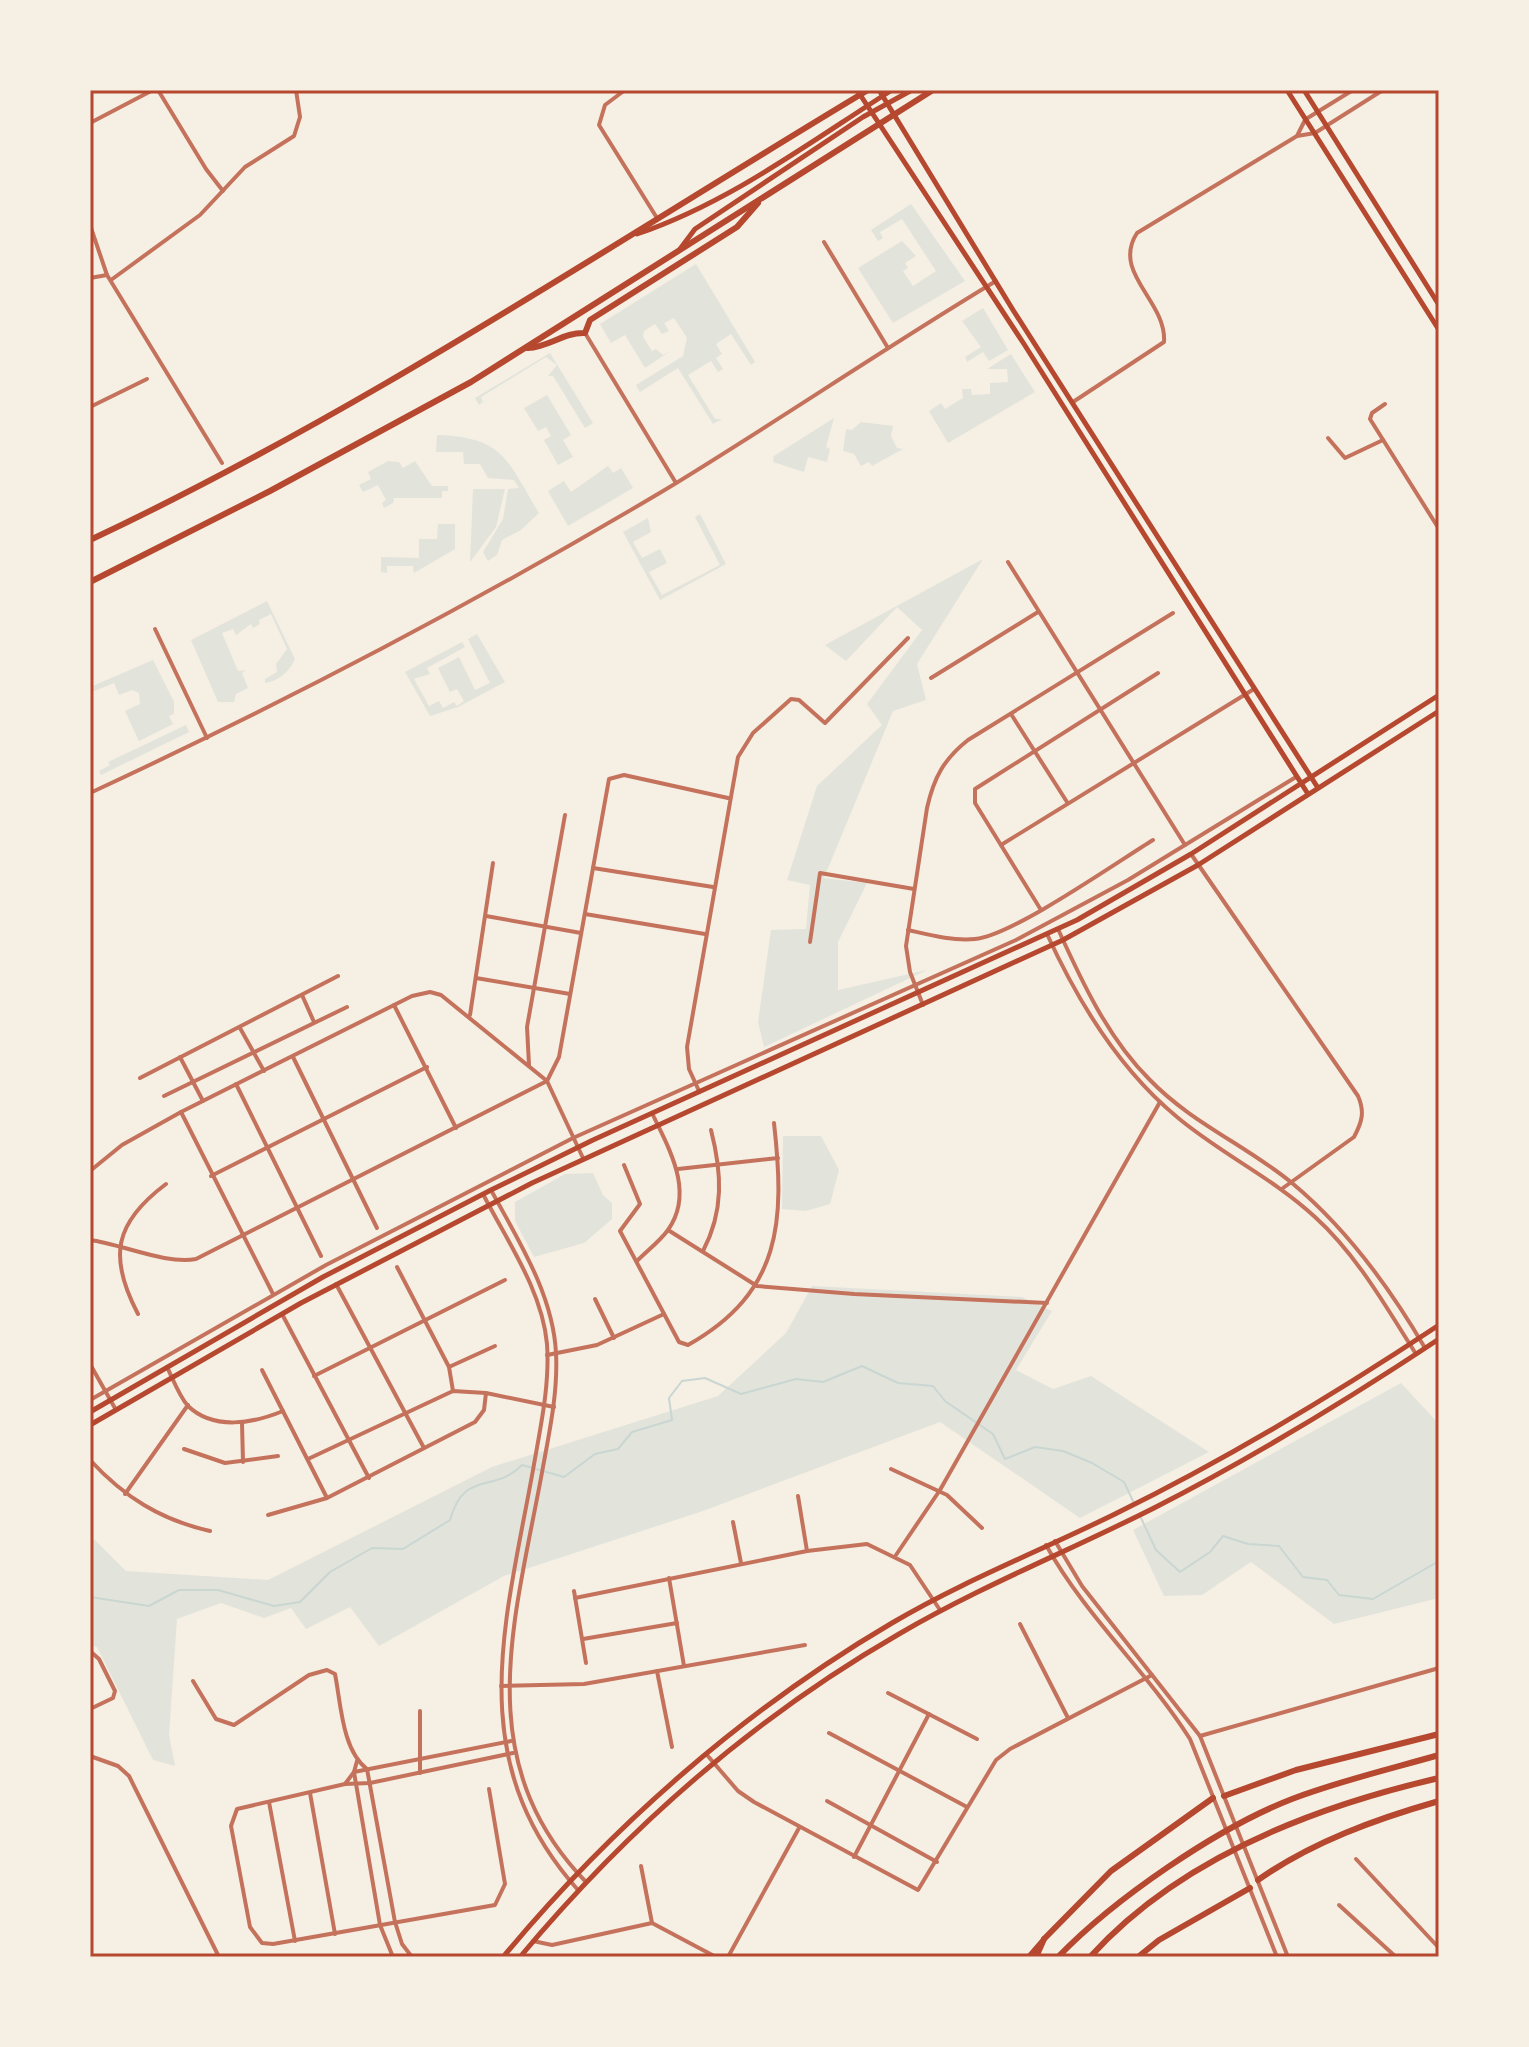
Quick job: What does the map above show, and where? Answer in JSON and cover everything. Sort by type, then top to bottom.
[{"type":"main road","points":[[90,540],[236,466],[359,398],[637,234],[868,90]]},
{"type":"main road","points":[[637,234],[668,224],[748,182],[892,90]]},
{"type":"main road","points":[[679,250],[695,229],[863,117],[912,90]]},
{"type":"main road","points":[[90,582],[270,491],[527,348],[933,90]]},
{"type":"main road","points":[[1287,90],[1439,330]]},
{"type":"main road","points":[[1304,90],[1439,305]]},
{"type":"main road","points":[[880,91],[996,281],[1318,788]]},
{"type":"main road","points":[[860,95],[1038,367],[1308,794]]},
{"type":"main road","points":[[912,176],[925,168]]},
{"type":"main road","points":[[527,348],[545,347],[569,334],[585,333],[590,320],[737,227],[763,197]]},
{"type":"main road","points":[[1038,367],[1047,362]]},
{"type":"main road","points":[[90,1412],[323,1277],[540,1165],[916,989],[1058,929],[1191,854],[1298,779],[1310,776],[1439,695]]},
{"type":"main road","points":[[90,1425],[336,1284],[583,1158],[1052,946],[1198,865],[1439,711]]},
{"type":"main road","points":[[503,1957],[569,1881],[628,1822],[707,1755],[842,1655],[935,1599],[1151,1495],[1298,1413],[1439,1325]]},
{"type":"main road","points":[[520,1957],[578,1890],[665,1804],[826,1680],[940,1610],[1157,1507],[1288,1435],[1439,1339]]},
{"type":"main road","points":[[1224,1796],[1296,1770],[1439,1734]]},
{"type":"main road","points":[[1058,1957],[1140,1886],[1252,1819],[1325,1787],[1439,1755]]},
{"type":"main road","points":[[1090,1957],[1149,1903],[1222,1856],[1331,1808],[1439,1778]]},
{"type":"main road","points":[[1029,1957],[1111,1871],[1213,1798]]},
{"type":"main road","points":[[1258,1880],[1299,1854],[1341,1835],[1439,1801]]},
{"type":"main road","points":[[1138,1957],[1159,1940],[1250,1888]]},
{"type":"main road","points":[[1036,1957],[1044,1939]]},
{"type":"street","points":[[90,123],[155,90],[223,191]]},
{"type":"street","points":[[90,278],[109,278],[200,215],[245,167],[294,136],[300,117],[296,90]]},
{"type":"street","points":[[625,90],[605,105],[599,125],[658,220]]},
{"type":"street","points":[[1297,136],[1306,119],[1353,90]]},
{"type":"street","points":[[1073,402],[1164,342],[1158,315],[1129,264],[1128,247],[1137,233],[1297,136],[1315,133],[1383,90]]},
{"type":"street","points":[[90,225],[109,278],[222,463]]},
{"type":"street","points":[[824,242],[888,348]]},
{"type":"street","points":[[90,793],[207,738],[448,612],[676,483],[996,281]]},
{"type":"street","points":[[585,333],[676,483]]},
{"type":"street","points":[[90,407],[147,379]]},
{"type":"street","points":[[1385,404],[1370,416],[1439,529]]},
{"type":"street","points":[[1328,438],[1345,458],[1383,440]]},
{"type":"street","points":[[1008,562],[1098,711],[1185,846]]},
{"type":"street","points":[[931,678],[1038,612]]},
{"type":"street","points":[[923,1005],[907,959],[908,930],[927,808],[937,774],[955,751],[1173,613]]},
{"type":"street","points":[[155,629],[207,738]]},
{"type":"street","points":[[699,1091],[694,1082],[687,1047],[733,770],[746,742],[785,703],[796,699],[825,723],[908,638]]},
{"type":"street","points":[[1041,910],[975,803],[975,789],[1158,673]]},
{"type":"street","points":[[1001,845],[1254,688]]},
{"type":"street","points":[[1011,714],[1067,802]]},
{"type":"street","points":[[90,1240],[121,1244],[186,1261],[298,1210],[547,1081],[559,1057],[607,784],[612,776],[624,775],[728,798]]},
{"type":"street","points":[[90,1400],[273,1294],[536,1156],[694,1082],[916,989],[1016,940],[1298,779]]},
{"type":"street","points":[[529,1066],[526,1036],[533,987],[565,815]]},
{"type":"street","points":[[908,930],[941,938],[978,939],[1041,910],[1153,840]]},
{"type":"street","points":[[1191,854],[1361,1101],[1362,1119],[1354,1137],[1283,1188]]},
{"type":"street","points":[[469,1016],[493,863]]},
{"type":"street","points":[[593,868],[713,887]]},
{"type":"street","points":[[810,942],[820,873],[914,889]]},
{"type":"street","points":[[585,914],[705,934]]},
{"type":"street","points":[[486,916],[581,933]]},
{"type":"street","points":[[1058,929],[1113,1034],[1150,1080],[1210,1131],[1290,1182],[1356,1248],[1425,1348]]},
{"type":"street","points":[[1047,934],[1100,1030],[1160,1102],[1209,1140],[1283,1188],[1348,1252],[1416,1354]]},
{"type":"street","points":[[140,1078],[338,976]]},
{"type":"street","points":[[476,978],[570,994]]},
{"type":"street","points":[[90,1171],[122,1145],[181,1112],[422,993],[438,993],[547,1081],[583,1158]]},
{"type":"street","points":[[302,995],[314,1023]]},
{"type":"street","points":[[394,1005],[456,1128]]},
{"type":"street","points":[[164,1096],[347,1007]]},
{"type":"street","points":[[240,1027],[264,1071]]},
{"type":"street","points":[[180,1057],[203,1101]]},
{"type":"street","points":[[293,1057],[377,1228]]},
{"type":"street","points":[[211,1176],[427,1067]]},
{"type":"street","points":[[236,1084],[321,1256]]},
{"type":"street","points":[[896,1555],[940,1490],[1160,1102]]},
{"type":"street","points":[[181,1112],[273,1294]]},
{"type":"street","points":[[637,1261],[668,1230],[679,1198],[678,1169],[652,1113]]},
{"type":"street","points":[[624,1165],[640,1204],[620,1231],[679,1342],[688,1345],[731,1316],[757,1286],[775,1243],[778,1158],[774,1123]]},
{"type":"street","points":[[703,1251],[717,1218],[720,1167],[711,1130]]},
{"type":"street","points":[[536,1156],[540,1165]]},
{"type":"street","points":[[678,1169],[720,1167],[778,1158]]},
{"type":"street","points":[[138,1314],[120,1277],[121,1244],[132,1213],[166,1184]]},
{"type":"street","points":[[491,1190],[543,1293],[552,1323],[556,1355],[554,1407],[532,1526],[509,1686],[511,1741],[532,1811],[552,1844],[586,1882]]},
{"type":"street","points":[[483,1194],[530,1284],[544,1325],[547,1355],[544,1405],[523,1524],[501,1686],[503,1742],[531,1827],[578,1890]]},
{"type":"street","points":[[668,1230],[757,1286],[1047,1303]]},
{"type":"street","points":[[397,1267],[449,1367],[453,1391]]},
{"type":"street","points":[[314,1376],[505,1280]]},
{"type":"street","points":[[336,1284],[424,1448]]},
{"type":"street","points":[[595,1299],[614,1338]]},
{"type":"street","points":[[282,1314],[369,1478]]},
{"type":"street","points":[[547,1355],[614,1338],[664,1314]]},
{"type":"street","points":[[449,1367],[495,1346]]},
{"type":"street","points":[[90,1364],[116,1410]]},
{"type":"street","points":[[167,1367],[188,1405],[205,1416],[242,1423],[283,1411]]},
{"type":"street","points":[[262,1370],[327,1498]]},
{"type":"street","points":[[308,1459],[402,1412],[453,1391],[486,1393],[554,1407]]},
{"type":"street","points":[[268,1515],[327,1498],[475,1422],[484,1410],[486,1393]]},
{"type":"street","points":[[125,1494],[188,1405]]},
{"type":"street","points":[[242,1423],[243,1462]]},
{"type":"street","points":[[184,1449],[206,1459],[243,1462],[278,1456]]},
{"type":"street","points":[[90,1460],[125,1494],[162,1515],[210,1531]]},
{"type":"street","points":[[891,1469],[940,1490],[982,1528]]},
{"type":"street","points":[[798,1496],[807,1551]]},
{"type":"street","points":[[733,1522],[741,1564]]},
{"type":"street","points":[[1055,1541],[1082,1586],[1200,1736],[1288,1957]]},
{"type":"street","points":[[575,1598],[807,1551],[867,1544],[896,1555],[922,1578],[940,1610]]},
{"type":"street","points":[[1046,1545],[1100,1626],[1190,1739],[1277,1957]]},
{"type":"street","points":[[669,1578],[684,1666]]},
{"type":"street","points":[[574,1591],[586,1663]]},
{"type":"street","points":[[583,1639],[677,1623]]},
{"type":"street","points":[[1020,1624],[1068,1718]]},
{"type":"street","points":[[501,1686],[584,1684],[805,1645]]},
{"type":"street","points":[[90,1651],[99,1659],[115,1691],[113,1698],[90,1709]]},
{"type":"street","points":[[1200,1736],[1439,1668]]},
{"type":"street","points":[[193,1681],[216,1719],[234,1725],[309,1675],[327,1670],[335,1674],[349,1743],[357,1761],[367,1769],[395,1922],[402,1944],[412,1957]]},
{"type":"street","points":[[657,1671],[672,1747]]},
{"type":"street","points":[[707,1755],[738,1791],[912,1890],[923,1887],[996,1760],[1068,1718],[1152,1675]]},
{"type":"street","points":[[888,1693],[977,1739]]},
{"type":"street","points":[[420,1711],[420,1773]]},
{"type":"street","points":[[854,1857],[929,1714]]},
{"type":"street","points":[[829,1733],[967,1807]]},
{"type":"street","points":[[354,1772],[511,1741]]},
{"type":"street","points":[[489,1789],[505,1884],[500,1899],[483,1908],[295,1941],[273,1944],[255,1937],[233,1837],[232,1817],[237,1809],[345,1784],[357,1786],[513,1753]]},
{"type":"street","points":[[90,1756],[118,1766],[133,1783],[219,1957]]},
{"type":"street","points":[[345,1784],[354,1772],[357,1761]]},
{"type":"street","points":[[354,1772],[380,1925],[393,1957]]},
{"type":"street","points":[[310,1793],[335,1934]]},
{"type":"street","points":[[827,1801],[937,1862]]},
{"type":"street","points":[[269,1802],[295,1941]]},
{"type":"street","points":[[728,1957],[799,1828]]},
{"type":"street","points":[[1356,1859],[1439,1948]]},
{"type":"street","points":[[641,1866],[652,1923]]},
{"type":"street","points":[[1339,1905],[1396,1957]]},
{"type":"street","points":[[533,1941],[552,1945],[652,1923],[716,1957]]},
{"type":"shaded area","points":[[911,204],[965,281],[893,323],[858,268],[902,241],[916,256],[905,263],[908,268],[903,271],[913,286],[936,271],[902,219],[880,232],[883,238],[878,241],[871,230]]},
{"type":"shaded area","points":[[696,264],[755,362],[751,365],[731,334],[716,344],[722,354],[716,358],[723,369],[718,372],[711,361],[688,375],[715,419],[722,419],[713,424],[678,368],[640,392],[636,385],[683,356],[687,338],[674,318],[664,323],[669,331],[662,334],[655,324],[644,331],[643,337],[652,351],[656,349],[663,355],[672,350],[645,368],[625,335],[611,343],[600,324]]},
{"type":"shaded area","points":[[983,308],[1008,350],[989,361],[983,352],[967,362],[965,357],[981,347],[962,321]]},
{"type":"shaded area","points":[[550,353],[593,423],[585,428],[553,376],[548,376],[557,365],[546,357],[481,397],[483,402],[479,405],[475,398]]},
{"type":"shaded area","points":[[1011,354],[1035,392],[948,443],[929,411],[941,403],[945,409],[963,398],[962,389],[971,389],[972,395],[990,394],[990,383],[1008,382],[1007,369],[987,369]]},
{"type":"shaded area","points":[[547,395],[571,435],[563,440],[573,457],[558,465],[544,440],[551,436],[546,427],[538,431],[524,408]]},
{"type":"shaded area","points":[[834,418],[826,447],[830,449],[827,462],[808,457],[804,472],[773,462],[774,456]]},
{"type":"shaded area","points":[[861,422],[893,426],[891,436],[897,448],[903,449],[872,466],[869,462],[861,466],[854,454],[843,451],[846,429],[852,430]]},
{"type":"shaded area","points":[[437,435],[477,441],[502,455],[539,513],[521,530],[502,540],[497,555],[488,561],[483,552],[503,519],[508,489],[519,488],[514,480],[488,478],[480,464],[464,464],[463,452],[436,452]]},
{"type":"shaded area","points":[[388,461],[399,462],[403,468],[415,461],[432,486],[448,486],[448,491],[442,491],[442,498],[394,498],[393,503],[384,508],[382,503],[386,500],[378,485],[363,492],[359,485],[371,479],[368,472]]},
{"type":"shaded area","points":[[608,466],[613,473],[621,468],[633,488],[568,526],[548,491],[564,481],[571,492]]},
{"type":"shaded area","points":[[473,489],[505,489],[496,527],[470,562]]},
{"type":"shaded area","points":[[700,514],[726,564],[660,600],[623,532],[648,518],[651,532],[633,542],[642,558],[660,549],[667,563],[649,572],[662,595],[720,565],[695,517]]},
{"type":"shaded area","points":[[438,524],[455,524],[455,549],[414,573],[413,566],[387,566],[387,573],[381,572],[381,557],[419,558],[419,539],[437,539]]},
{"type":"shaded area","points":[[983,559],[917,664],[926,700],[893,711],[824,878],[867,883],[838,942],[838,990],[927,970],[764,1047],[758,1022],[771,930],[806,929],[810,885],[787,880],[817,786],[882,725],[867,704],[922,630],[897,607],[846,661],[825,645]]},
{"type":"shaded area","points":[[267,601],[295,659],[282,676],[265,683],[265,679],[277,672],[276,664],[287,649],[271,614],[259,620],[260,624],[253,628],[251,624],[236,635],[233,629],[222,633],[238,671],[246,670],[242,673],[248,688],[236,694],[234,702],[218,702],[191,640]]},
{"type":"shaded area","points":[[477,634],[505,682],[458,707],[430,716],[405,672],[462,642],[465,647],[427,668],[430,674],[414,679],[429,706],[439,701],[443,708],[454,702],[457,706],[464,701],[457,689],[450,692],[438,668],[459,657],[475,690],[490,683],[468,639]]},
{"type":"shaded area","points":[[153,660],[174,702],[174,714],[169,716],[173,724],[139,741],[125,711],[140,704],[139,693],[132,690],[119,695],[114,683],[90,693],[90,687]]},
{"type":"shaded area","points":[[186,725],[189,732],[101,775],[99,771],[110,765],[108,762]]},
{"type":"shaded area","points":[[783,1136],[821,1136],[839,1170],[830,1204],[806,1211],[782,1209]]},
{"type":"shaded area","points":[[593,1173],[603,1195],[612,1203],[612,1219],[584,1243],[534,1257],[515,1221],[515,1202],[565,1174]]},
{"type":"shaded area","points":[[812,1286],[1022,1297],[1052,1311],[1016,1370],[1053,1389],[1091,1376],[1209,1452],[1080,1518],[940,1422],[703,1511],[504,1576],[379,1646],[350,1607],[306,1629],[291,1608],[264,1618],[221,1603],[177,1619],[169,1735],[175,1766],[153,1760],[97,1647],[90,1645],[90,1535],[126,1571],[268,1580],[492,1467],[718,1396],[786,1333]]},
{"type":"shaded area","points":[[1401,1383],[1439,1424],[1439,1598],[1334,1624],[1251,1562],[1202,1595],[1164,1596],[1133,1530]]},
{"type":"waterway","points":[[90,1597],[149,1606],[179,1590],[218,1590],[274,1606],[300,1602],[330,1572],[372,1548],[403,1549],[450,1520],[456,1504],[472,1488],[501,1479],[522,1465],[564,1477],[595,1454],[618,1449],[632,1432],[672,1420],[669,1398],[682,1381],[705,1378],[741,1394],[796,1379],[823,1382],[862,1366],[898,1383],[933,1386],[945,1401],[993,1434],[1005,1459],[1035,1447],[1063,1451],[1092,1463],[1124,1482],[1133,1501]]},
{"type":"waterway","points":[[1141,1518],[1156,1550],[1180,1572],[1210,1552],[1223,1536],[1248,1544],[1279,1546],[1303,1577],[1327,1580],[1339,1595],[1373,1599],[1439,1561]]}]
